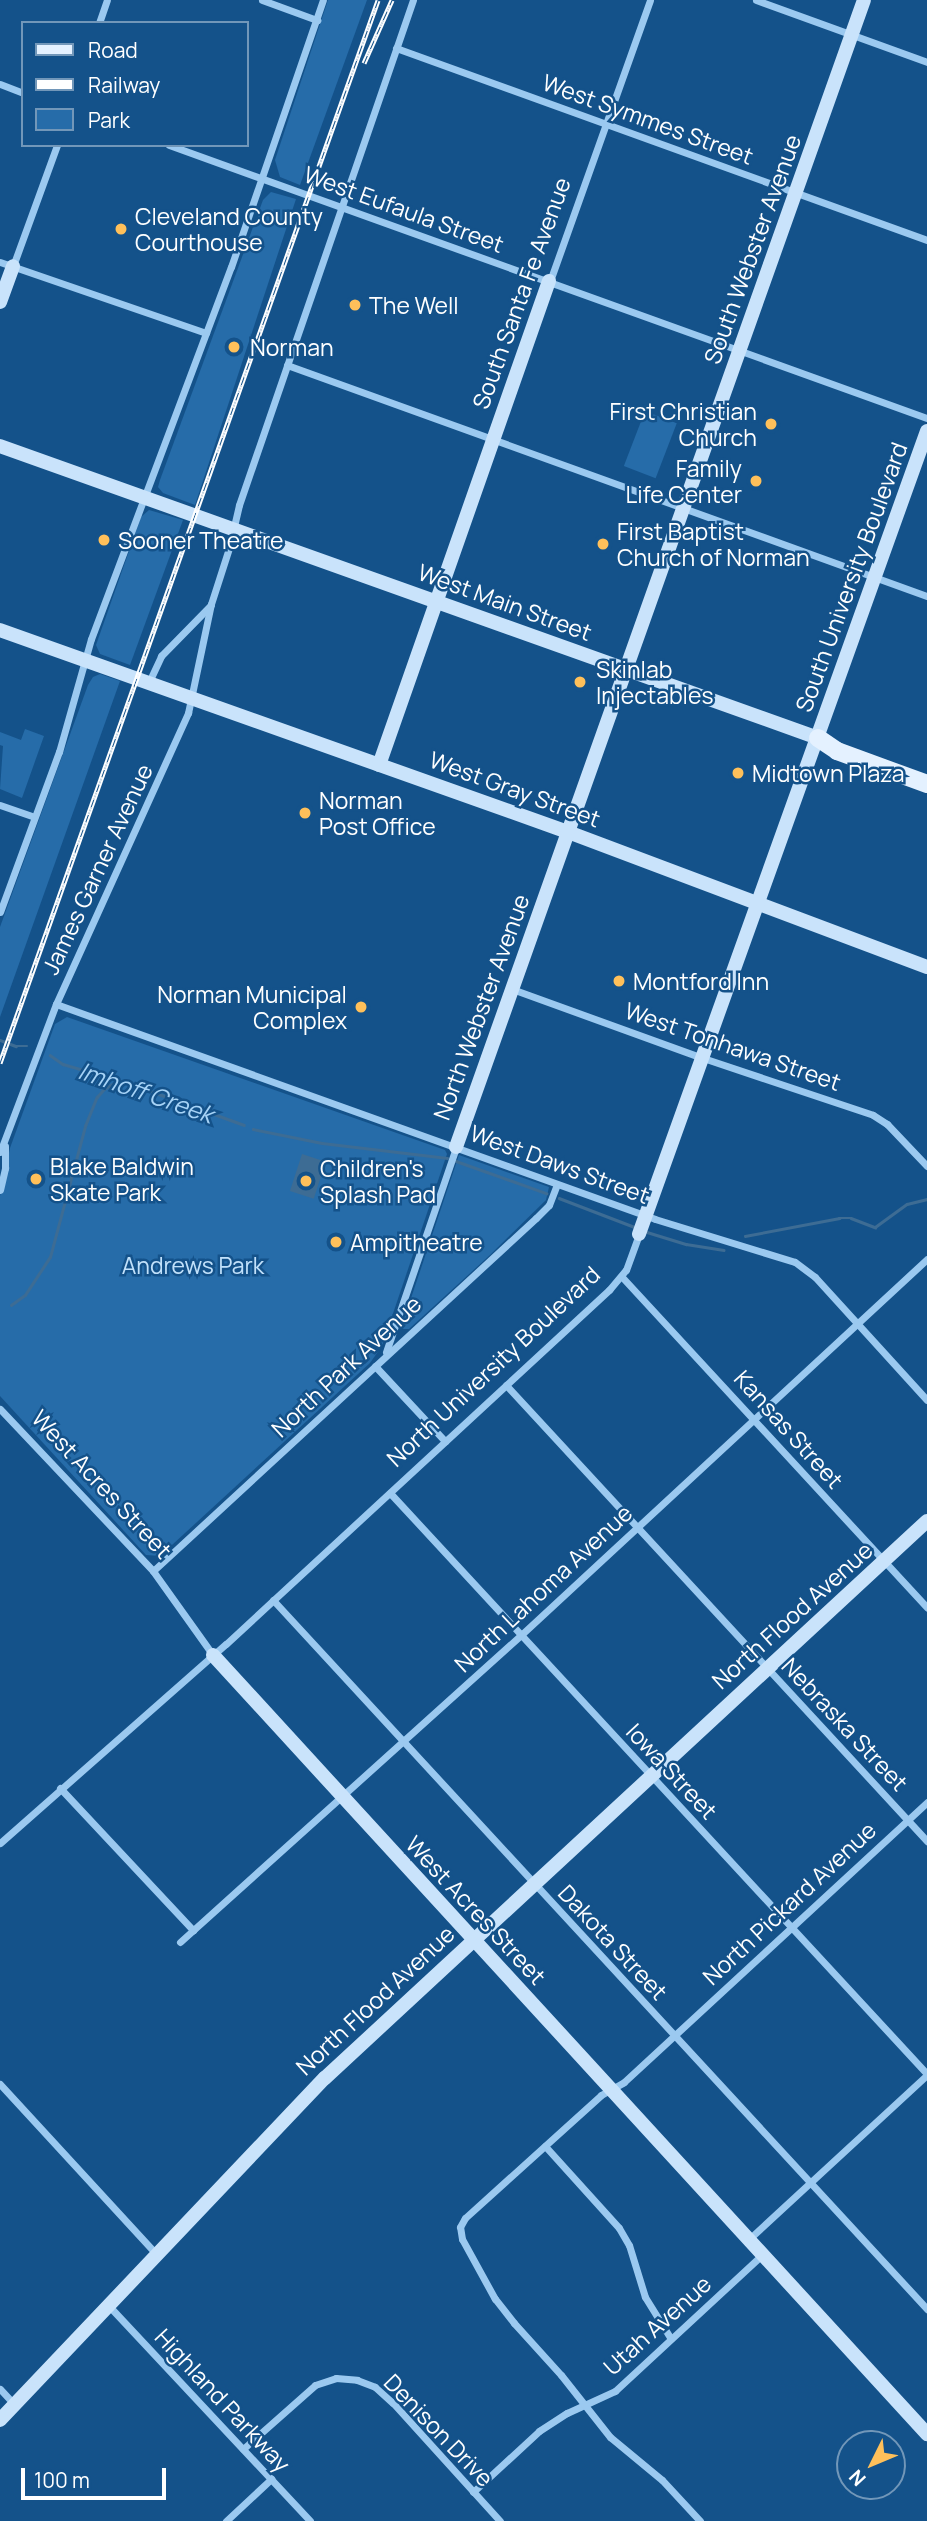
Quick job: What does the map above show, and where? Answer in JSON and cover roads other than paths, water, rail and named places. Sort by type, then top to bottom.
[{"type":"main road","name":"West Main Street","points":[[818,737],[837,751],[927,784]]},
{"type":"street","points":[[100,21],[107,0]]},
{"type":"street","points":[[262,0],[317,20]]},
{"type":"street","points":[[0,912],[59,752],[85,659],[263,179],[323,0]]},
{"type":"street","name":"James Garner Avenue","points":[[0,1190],[5,1168],[2,1149],[56,1004],[110,880],[135,836],[192,699],[211,604],[233,530],[413,0]]},
{"type":"street","name":"South Santa Fe Avenue","points":[[379,765],[650,0]]},
{"type":"street","points":[[756,0],[927,62]]},
{"type":"street","name":"South Webster Avenue","points":[[624,671],[864,0]]},
{"type":"street","name":"West Symmes Street","points":[[397,48],[927,240]]},
{"type":"street","points":[[0,84],[21,92]]},
{"type":"street","points":[[0,302],[7,264],[56,147]]},
{"type":"street","name":"West Eufaula Street","points":[[175,147],[927,418]]},
{"type":"street","points":[[7,264],[206,333]]},
{"type":"street","points":[[287,365],[927,596]]},
{"type":"street","name":"South University Boulevard","points":[[818,737],[927,431]]},
{"type":"street","name":"West Main Street","points":[[0,446],[624,671],[818,737]]},
{"type":"street","name":"James Garner Avenue","points":[[149,682],[161,656],[211,604]]},
{"type":"street","name":"West Gray Street","points":[[0,630],[568,832],[927,967]]},
{"type":"street","name":"North Webster Avenue","points":[[382,1359],[393,1338],[456,1147],[624,671]]},
{"type":"street","name":"North University Boulevard","points":[[0,1843],[60,1788],[122,1738],[622,1277],[818,737]]},
{"type":"street","points":[[0,805],[34,817]]},
{"type":"street","name":"West Tonhawa Street","points":[[511,989],[702,1058],[873,1115],[887,1124],[927,1166]]},
{"type":"street","name":"West Daws Street","points":[[56,1004],[557,1184],[643,1224],[795,1262],[815,1278],[927,1400]]},
{"type":"street","name":"North Park Avenue","points":[[153,1571],[536,1218],[549,1205],[557,1184]]},
{"type":"street","name":"North Lahoma Avenue","points":[[180,1941],[521,1635],[927,1259]]},
{"type":"street","name":"Kansas Street","points":[[622,1277],[927,1608]]},
{"type":"street","points":[[375,1366],[445,1441]]},
{"type":"street","name":"Nebraska Street","points":[[506,1385],[927,1841]]},
{"type":"street","name":"West Acres Street","points":[[0,1409],[153,1571],[213,1655],[341,1797],[927,2434]]},
{"type":"street","name":"Iowa Street","points":[[390,1493],[927,2074]]},
{"type":"street","name":"North Flood Avenue","points":[[0,2420],[325,2078],[927,1521]]},
{"type":"street","name":"Dakota Street","points":[[273,1600],[927,2309]]},
{"type":"street","points":[[60,1788],[193,1930]]},
{"type":"street","name":"North Pickard Avenue","points":[[585,2406],[495,2299],[462,2239],[460,2227],[464,2218],[611,2089],[624,2082],[927,1802]]},
{"type":"street","points":[[748,2240],[927,2074]]},
{"type":"street","points":[[0,2084],[157,2255]]},
{"type":"street","points":[[545,2146],[619,2228],[629,2245],[645,2297],[671,2339]]},
{"type":"street","name":"Utah Avenue","points":[[474,2492],[539,2431],[615,2391],[762,2255]]},
{"type":"street","name":"Highland Parkway","points":[[109,2305],[310,2521]]},
{"type":"street","name":"Denison Drive","points":[[243,2449],[315,2385],[337,2378],[357,2380],[375,2387],[388,2398],[500,2521]]},
{"type":"street","points":[[0,2389],[15,2405]]},
{"type":"street","points":[[585,2406],[610,2437],[662,2480],[700,2521]]},
{"type":"street","points":[[226,2521],[271,2479]]},
{"type":"waterway","name":"Imhoff Creek","points":[[0,1040],[16,1046],[27,1046]]},
{"type":"waterway","name":"Imhoff Creek","points":[[50,1055],[63,1064],[131,1084],[244,1125]]},
{"type":"waterway","points":[[11,1305],[25,1295],[50,1257],[85,1126],[97,1097],[119,1080]]},
{"type":"waterway","name":"Imhoff Creek","points":[[253,1129],[322,1143],[447,1158]]},
{"type":"waterway","name":"Imhoff Creek","points":[[456,1161],[546,1193]]},
{"type":"waterway","name":"Imhoff Creek","points":[[559,1198],[637,1228]]},
{"type":"waterway","name":"Imhoff Creek","points":[[745,1236],[839,1218],[851,1218],[875,1227],[907,1204],[927,1199]]},
{"type":"waterway","name":"Imhoff Creek","points":[[647,1232],[686,1244],[724,1250]]},
{"type":"railway","points":[[0,1063],[378,0]]},
{"type":"railway","points":[[364,63],[392,0]]},
{"type":"place","name":"Cleveland County Courthouse","points":[[121,229]]},
{"type":"place","name":"The Well","points":[[355,305]]},
{"type":"place","name":"Norman","points":[[234,347]]},
{"type":"place","name":"First Christian Church","points":[[771,424]]},
{"type":"place","name":"Family Life Center","points":[[756,481]]},
{"type":"place","name":"Sooner Theatre","points":[[104,540]]},
{"type":"place","name":"First Baptist Church of Norman","points":[[603,544]]},
{"type":"place","name":"Skinlab Injectables","points":[[580,682]]},
{"type":"place","name":"Midtown Plaza","points":[[738,773]]},
{"type":"place","name":"Norman Post Office","points":[[305,813]]},
{"type":"place","name":"Montford Inn","points":[[619,981]]},
{"type":"place","name":"Norman Municipal Complex","points":[[361,1007]]},
{"type":"place","name":"Blake Baldwin Skate Park","points":[[36,1179]]},
{"type":"place","name":"Children's Splash Pad","points":[[306,1181]]},
{"type":"place","name":"Ampitheatre","points":[[336,1242]]},
{"type":"park label","name":"Andrews Park","points":[[193,1265]]}]
